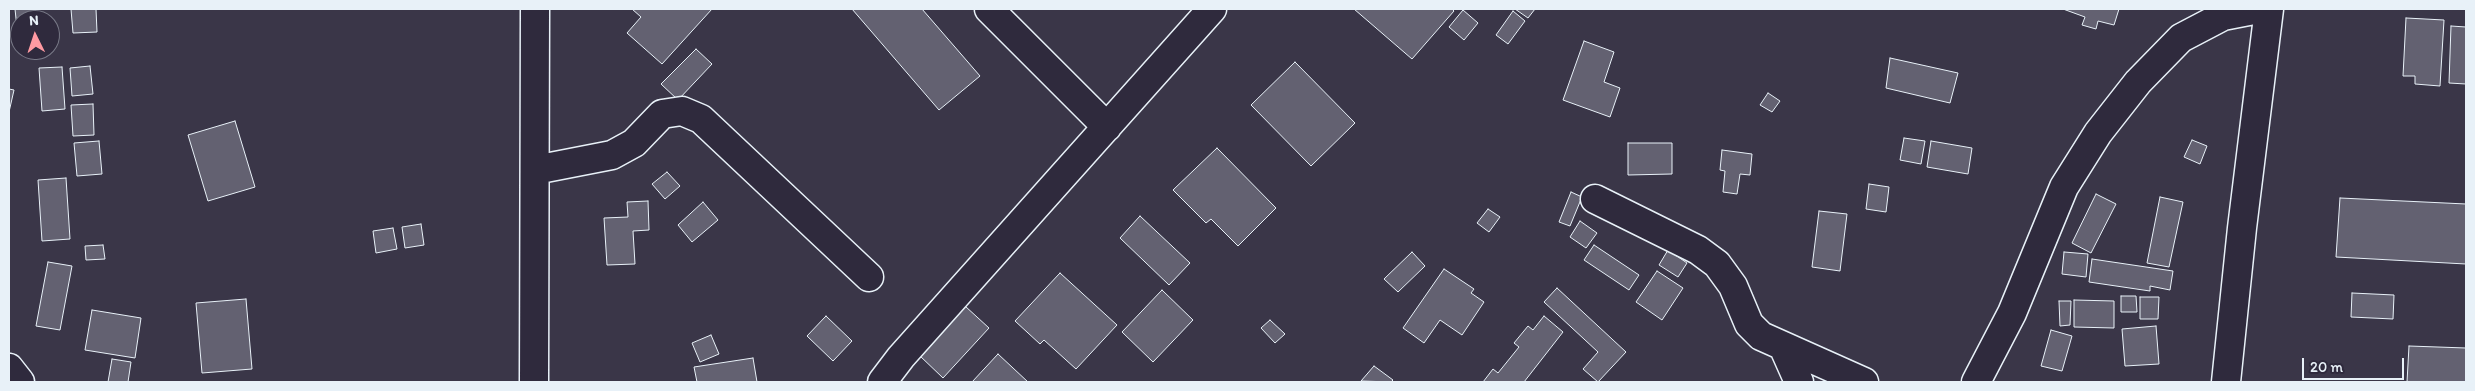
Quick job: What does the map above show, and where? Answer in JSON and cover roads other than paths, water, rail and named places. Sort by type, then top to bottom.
[{"type":"street","points":[[534,382],[535,9]]},
{"type":"street","points":[[990,9],[1107,126]]},
{"type":"street","points":[[882,382],[901,357],[1212,9]]},
{"type":"street","points":[[1976,382],[2012,313],[2064,187],[2098,133],[2138,82],[2203,17],[2223,16],[2259,9]]},
{"type":"street","points":[[2226,382],[2242,228],[2269,9]]},
{"type":"street","points":[[535,170],[612,155],[634,143],[662,114],[682,111],[701,119],[869,277]]},
{"type":"street","points":[[1595,199],[1698,250],[1717,264],[1733,286],[1749,324],[1761,336],[1864,382]]},
{"type":"street","points":[[1783,346],[1799,382]]},
{"type":"street","points":[[9,368],[20,382]]}]
